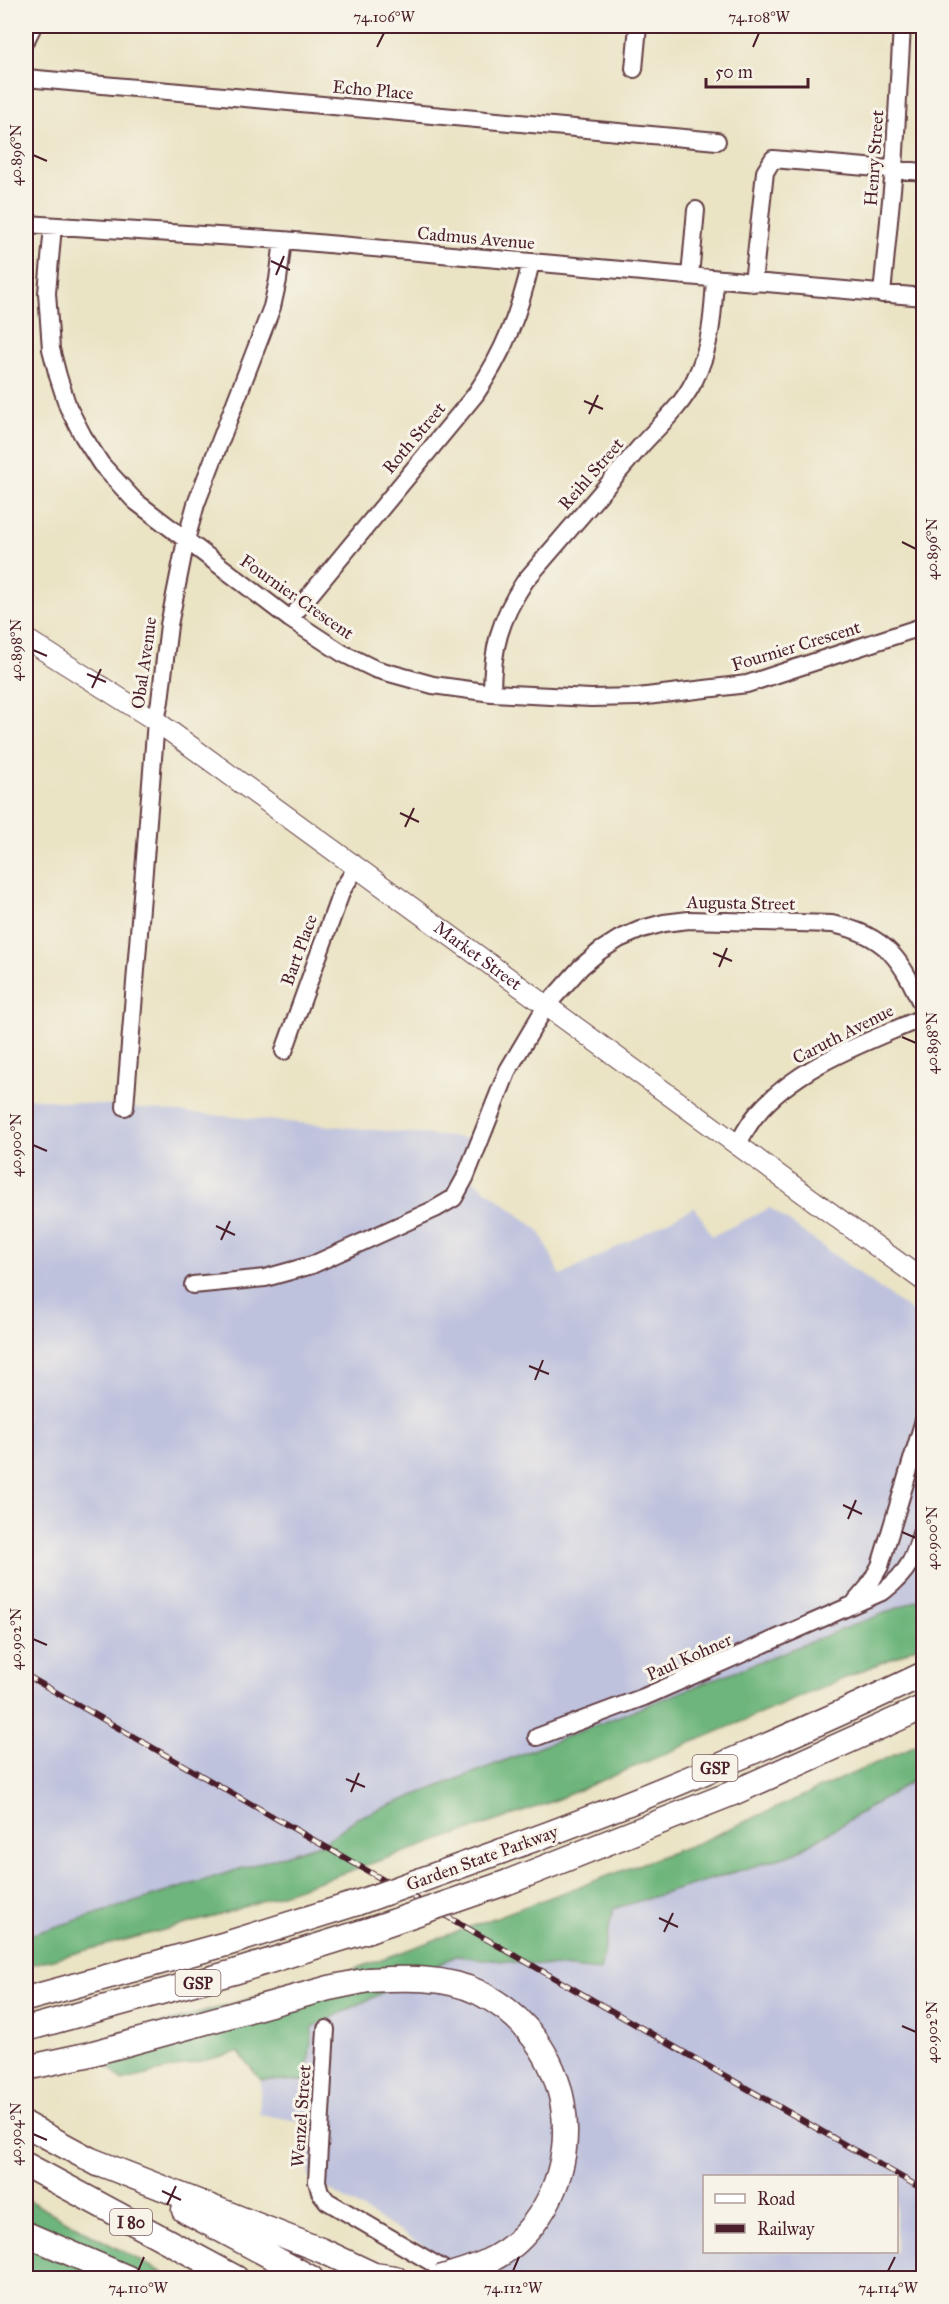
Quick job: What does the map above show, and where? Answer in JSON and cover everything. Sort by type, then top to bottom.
[{"type":"highway","name":"Garden State Parkway","points":[[26,2000],[215,1947],[357,1903],[502,1851],[634,1802],[711,1770],[811,1727],[924,1674]]},
{"type":"highway","name":"Garden State Parkway","points":[[26,2030],[224,1975],[369,1930],[508,1882],[733,1793],[924,1707]]},
{"type":"highway","points":[[26,2068],[86,2055],[329,1988],[368,1980],[405,1978],[444,1982],[479,1992],[510,2012],[532,2034],[552,2066],[563,2101],[565,2140],[558,2176],[543,2209],[523,2236],[496,2257],[471,2269],[439,2278]]},
{"type":"highway","name":"I 80","points":[[26,2125],[311,2278]]},
{"type":"highway","points":[[86,2158],[323,2251],[374,2275],[395,2278]]},
{"type":"highway","name":"I 80","points":[[26,2165],[236,2278]]},
{"type":"highway","points":[[26,2234],[128,2278]]},
{"type":"highway","points":[[26,2241],[123,2278]]},
{"type":"main road","name":"Market Street","points":[[26,639],[156,721],[924,1281]]},
{"type":"street","points":[[26,40],[33,26]]},
{"type":"street","points":[[634,69],[638,26]]},
{"type":"street","name":"Henry Street","points":[[882,294],[894,169],[902,26]]},
{"type":"street","name":"Echo Place","points":[[26,78],[717,141]]},
{"type":"street","points":[[753,283],[765,172],[773,159],[924,172]]},
{"type":"street","points":[[690,276],[696,210]]},
{"type":"street","name":"Cadmus Avenue","points":[[26,224],[283,240],[924,297]]},
{"type":"street","name":"Fournier Crescent","points":[[53,226],[47,293],[48,321],[58,376],[68,407],[101,464],[135,501],[290,619],[342,653],[375,669],[433,685],[492,693],[543,697],[638,697],[747,684],[924,626]]},
{"type":"street","name":"Obal Avenue","points":[[125,1107],[156,721],[168,625],[196,504],[272,307],[283,240]]},
{"type":"street","name":"Roth Street","points":[[290,619],[485,381],[515,323],[531,262]]},
{"type":"street","name":"Reihl Street","points":[[492,693],[495,644],[512,600],[525,581],[644,443],[667,421],[694,381],[710,335],[715,279]]},
{"type":"street","name":"Bart Place","points":[[284,1051],[342,890],[357,867]]},
{"type":"street","name":"Augusta Street","points":[[193,1285],[266,1278],[312,1265],[435,1209],[454,1198],[478,1149],[508,1070],[546,1006],[581,967],[600,951],[619,939],[653,926],[689,920],[832,924],[857,931],[881,944],[896,958],[907,973],[924,1010]]},
{"type":"street","name":"Caruth Avenue","points":[[737,1145],[756,1115],[802,1075],[828,1060],[924,1017]]},
{"type":"street","name":"Paul Kohner","points":[[853,1604],[868,1587],[880,1566],[924,1420]]},
{"type":"street","name":"Paul Kohner","points":[[537,1737],[644,1697],[884,1591],[900,1578],[912,1562],[924,1524]]},
{"type":"street","name":"Wenzel Street","points":[[326,2030],[317,2181],[320,2192],[327,2201],[459,2278]]},
{"type":"shaded area","points":[[26,1098],[474,1139],[464,1173],[539,1230],[561,1276],[695,1207],[712,1236],[770,1208],[923,1320],[923,1598],[357,1818],[323,1843],[26,1936]]},
{"type":"shaded area","points":[[923,1774],[923,2278],[479,2278],[309,2178],[303,2122],[259,2114],[261,2080],[306,2080],[313,2027],[456,1956],[600,1971],[613,1909],[794,1854]]},
{"type":"green space","points":[[923,1598],[923,1643],[902,1654],[546,1804],[217,1916],[26,1966],[26,1936],[323,1843],[357,1818]]},
{"type":"green space","points":[[923,1742],[923,1774],[794,1854],[613,1909],[600,1971],[456,1956],[313,2027],[306,2081],[261,2080],[238,2052],[122,2081],[89,2044],[350,1971],[700,1842]]},
{"type":"green space","points":[[26,2199],[172,2278],[26,2278]]},
{"type":"railway","points":[[26,1675],[898,2175]]},
{"type":"railway","points":[[898,2175],[924,2190]]}]
